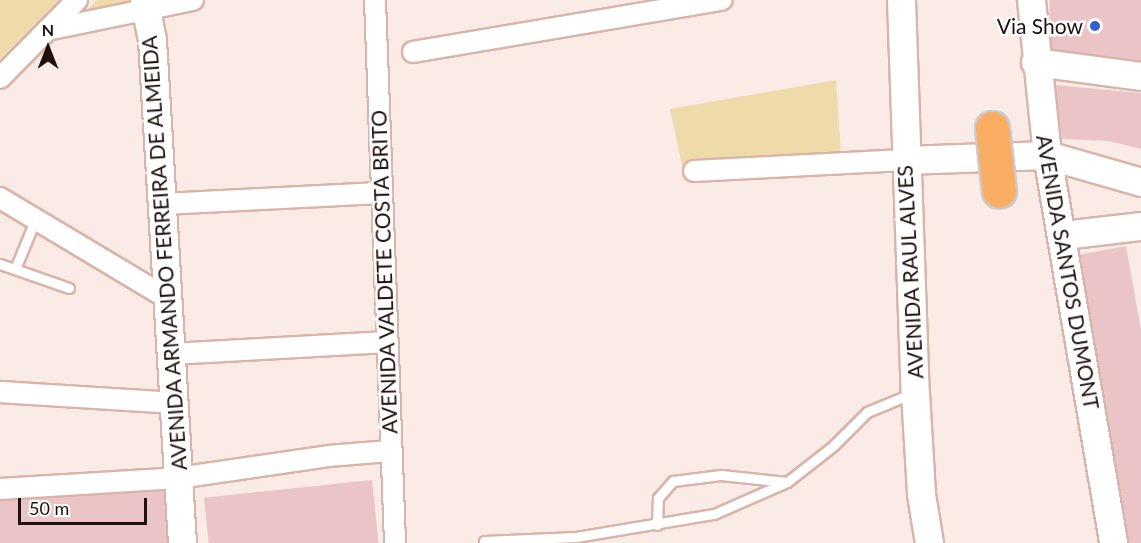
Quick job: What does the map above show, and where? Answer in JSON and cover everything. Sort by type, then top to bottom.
[{"type":"highway","points":[[992,128],[999,191]]},
{"type":"main road","name":"AVENIDA RAUL ALVES","points":[[901,0],[904,160],[915,392],[921,494],[929,543]]},
{"type":"main road","name":"AVENIDA SANTOS DUMONT","points":[[1031,0],[1035,62],[1047,155],[1063,235],[1113,543]]},
{"type":"main road","name":"AVENIDA ARMANDO FERREIRA DE ALMEIDA","points":[[146,5],[163,204],[166,298],[172,354],[182,543]]},
{"type":"main road","points":[[1035,62],[1141,76]]},
{"type":"main road","points":[[904,160],[1047,155],[1141,182]]},
{"type":"main road","points":[[1063,235],[1141,226]]},
{"type":"street","points":[[0,78],[77,0]]},
{"type":"street","points":[[47,30],[146,5],[193,0]]},
{"type":"street","name":"AVENIDA VALDETE COSTA BRITO","points":[[375,0],[380,193],[395,543]]},
{"type":"street","points":[[413,52],[722,0]]},
{"type":"street","points":[[694,171],[904,160]]},
{"type":"street","points":[[163,204],[380,193]]},
{"type":"street","points":[[0,198],[166,298]]},
{"type":"street","points":[[172,354],[387,342]]},
{"type":"street","points":[[0,392],[174,404]]},
{"type":"street","points":[[0,489],[178,478],[390,451]]},
{"type":"lane","points":[[15,269],[36,218]]},
{"type":"lane","points":[[0,264],[69,288]]},
{"type":"lane","points":[[484,542],[576,537],[714,514],[787,482],[833,446],[867,412],[915,392]]},
{"type":"lane","points":[[657,525],[658,498],[673,481],[721,475],[787,482]]},
{"type":"shaded area","points":[[0,0],[59,0],[0,59]]},
{"type":"shaded area","points":[[97,0],[137,0],[82,15]]},
{"type":"shaded area","points":[[836,80],[841,154],[682,165],[670,109]]},
{"type":"building","name":"Via Show","points":[[1050,0],[1141,0],[1141,62],[1048,52]]},
{"type":"building","points":[[1054,85],[1141,93],[1141,149],[1109,141],[1062,139]]},
{"type":"building","points":[[1126,246],[1141,330],[1141,543],[1125,543],[1073,256]]},
{"type":"building","points":[[372,480],[379,543],[209,543],[204,498]]},
{"type":"building","points":[[168,488],[172,543],[0,543],[0,498]]},
{"type":"place","name":"Via Show","points":[[1095,26]]}]
